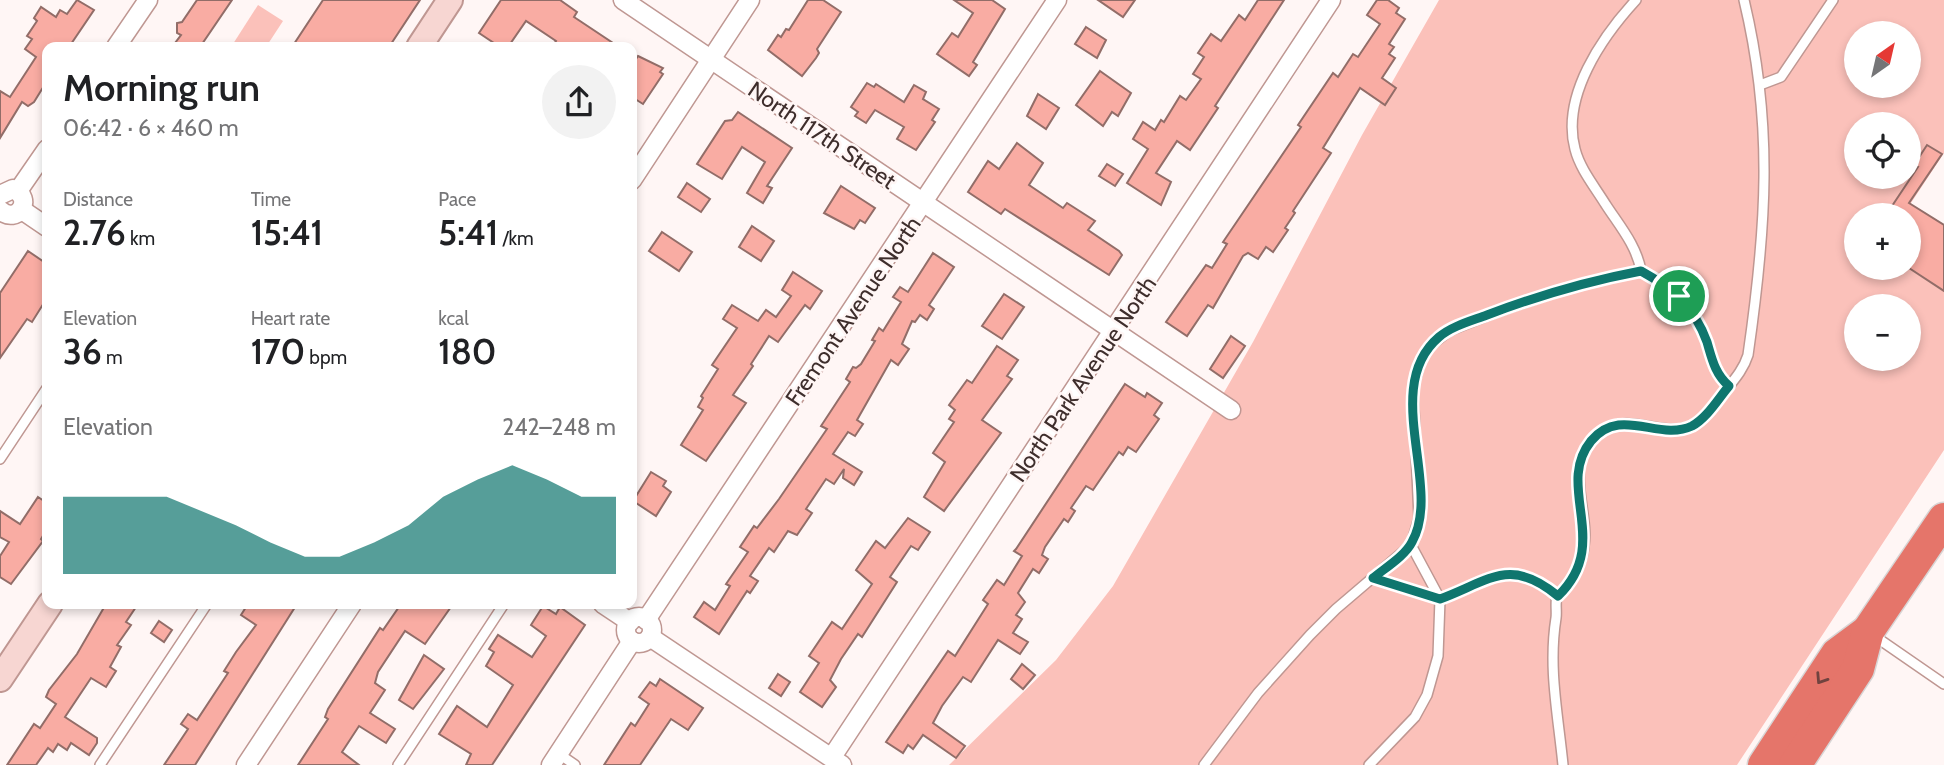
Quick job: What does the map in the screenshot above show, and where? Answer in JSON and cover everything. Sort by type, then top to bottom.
[{"type":"highway","points":[[1764,765],[1837,654],[1868,631],[1942,524]]},
{"type":"highway","points":[[1796,765],[1858,669],[1868,631]]},
{"type":"street","points":[[120,42],[149,0]]},
{"type":"street","points":[[422,42],[450,0]]},
{"type":"street","name":"North 117th Street","points":[[623,0],[1231,410]]},
{"type":"street","points":[[637,172],[750,0]]},
{"type":"street","name":"Fremont Avenue North","points":[[555,760],[1057,0]]},
{"type":"street","name":"North Park Avenue North","points":[[837,761],[1331,0]]},
{"type":"street","points":[[1,214],[15,215],[22,210],[24,201],[5,194],[42,154]]},
{"type":"street","points":[[22,210],[42,224]]},
{"type":"street","points":[[0,679],[47,609]]},
{"type":"street","points":[[246,765],[349,609]]},
{"type":"street","points":[[610,609],[837,761]]},
{"type":"lane","points":[[1636,0],[1611,30],[1592,63],[1578,95],[1572,136],[1580,163],[1633,246],[1641,271],[1666,286],[1689,307],[1702,331],[1717,372],[1729,386]]},
{"type":"lane","points":[[1563,765],[1551,666],[1558,596],[1577,571],[1585,542],[1580,512],[1579,467],[1592,439],[1613,425],[1626,422],[1674,429],[1692,426],[1744,367],[1748,355],[1764,218],[1766,161],[1760,85],[1744,0]]},
{"type":"lane","points":[[1760,85],[1781,77],[1833,0]]},
{"type":"lane","points":[[1204,765],[1283,664],[1336,608],[1411,545],[1419,518],[1413,388],[1421,360],[1431,345],[1449,331],[1502,310],[1585,283],[1641,271]]},
{"type":"lane","points":[[0,459],[42,396]]},
{"type":"lane","points":[[1369,765],[1408,726],[1427,695],[1438,656],[1440,599],[1411,545]]},
{"type":"lane","points":[[1373,578],[1440,599],[1500,573],[1529,577],[1558,596]]},
{"type":"lane","points":[[100,765],[204,609]]},
{"type":"lane","points":[[398,765],[501,609]]},
{"type":"lane","points":[[1868,631],[1944,684]]},
{"type":"lane","points":[[555,760],[575,765]]},
{"type":"shaded area","points":[[1439,0],[1944,0],[1944,153],[1921,188],[1921,112],[1844,112],[1844,189],[1920,189],[1911,203],[1844,203],[1844,280],[1921,280],[1921,271],[1944,277],[1944,450],[1737,765],[949,765],[1056,660],[1113,586],[1253,342],[1362,135]]},
{"type":"shaded area","points":[[258,5],[283,21],[269,42],[234,42]]},
{"type":"building","points":[[77,0],[94,10],[72,42],[42,42],[42,89],[28,106],[22,102],[0,138],[0,91],[10,97],[36,57],[25,49],[32,39],[27,36],[37,21],[34,18],[41,7],[56,17],[60,10],[67,14]]},
{"type":"building","points":[[197,0],[232,0],[203,42],[176,42],[181,35],[177,33],[177,23],[182,22]]},
{"type":"building","points":[[323,0],[420,0],[392,42],[295,42]]},
{"type":"building","points":[[501,0],[560,0],[577,12],[574,17],[612,42],[555,42],[526,21],[511,42],[492,42],[479,33]]},
{"type":"building","points":[[808,0],[823,0],[841,12],[817,49],[819,53],[816,58],[802,76],[768,50],[778,35],[781,37],[786,29],[789,30]]},
{"type":"building","points":[[954,0],[992,0],[1005,9],[973,62],[977,65],[969,76],[937,54],[952,33],[958,37],[973,13]]},
{"type":"building","points":[[1098,0],[1135,0],[1123,17]]},
{"type":"building","points":[[1258,0],[1284,0],[1215,106],[1218,108],[1190,150],[1177,141],[1156,173],[1171,182],[1161,205],[1127,183],[1148,149],[1133,139],[1143,122],[1155,130],[1161,120],[1164,122],[1180,96],[1186,100],[1201,79],[1193,74],[1204,57],[1198,53],[1211,34],[1221,41],[1239,15],[1245,20]]},
{"type":"building","points":[[1377,0],[1388,0],[1399,8],[1396,13],[1405,19],[1389,44],[1394,47],[1389,54],[1395,58],[1382,78],[1396,88],[1385,105],[1360,88],[1323,148],[1331,153],[1293,211],[1295,213],[1285,228],[1288,230],[1273,252],[1266,247],[1258,259],[1248,253],[1243,256],[1213,308],[1208,305],[1187,336],[1166,322],[1206,265],[1212,268],[1227,244],[1223,242],[1301,127],[1298,125],[1333,73],[1338,77],[1353,54],[1358,57],[1380,24],[1367,15]]},
{"type":"building","points":[[1086,27],[1106,40],[1097,58],[1075,44]]},
{"type":"building","points":[[637,58],[663,68],[660,72],[663,74],[643,104],[637,100]]},
{"type":"building","points":[[1100,71],[1131,93],[1118,116],[1112,112],[1103,126],[1076,105]]},
{"type":"building","points":[[867,83],[874,87],[876,84],[904,102],[914,85],[926,92],[923,99],[939,109],[932,120],[935,122],[916,150],[897,139],[904,127],[875,110],[866,123],[855,116],[858,112],[851,107]]},
{"type":"building","points":[[1038,94],[1059,108],[1046,129],[1027,116]]},
{"type":"building","points":[[738,112],[792,148],[767,186],[772,188],[763,203],[747,193],[765,162],[742,147],[722,179],[697,164],[725,121],[732,120]]},
{"type":"building","points":[[1017,143],[1043,163],[1029,185],[1063,208],[1067,203],[1095,221],[1088,230],[1122,255],[1109,275],[1005,209],[1001,214],[968,192],[988,161],[999,169]]},
{"type":"building","points":[[1927,145],[1942,154],[1921,185],[1921,154]]},
{"type":"building","points":[[1107,164],[1123,174],[1115,186],[1099,176]]},
{"type":"building","points":[[687,183],[710,199],[701,212],[678,197]]},
{"type":"building","points":[[841,186],[875,208],[865,223],[860,220],[854,229],[824,213]]},
{"type":"building","points":[[1903,189],[1918,189],[1909,203],[1894,203]]},
{"type":"building","points":[[1921,211],[1944,225],[1944,291],[1921,276]]},
{"type":"building","points":[[752,226],[774,241],[761,261],[739,247]]},
{"type":"building","points":[[662,232],[692,252],[679,271],[649,251]]},
{"type":"building","points":[[28,251],[42,261],[42,306],[32,322],[27,319],[0,358],[0,293]]},
{"type":"building","points":[[933,253],[954,267],[929,305],[934,309],[927,320],[920,315],[915,322],[912,321],[902,344],[909,349],[898,365],[891,360],[857,420],[863,424],[855,436],[848,432],[833,454],[862,472],[854,485],[843,478],[844,469],[834,484],[826,479],[806,509],[812,513],[797,535],[788,531],[774,552],[769,548],[750,576],[758,581],[750,593],[747,591],[719,634],[694,617],[704,602],[715,610],[730,586],[726,584],[748,552],[740,547],[754,526],[757,528],[779,499],[827,429],[821,426],[850,382],[846,379],[853,367],[861,364],[875,341],[872,340],[879,328],[883,331],[901,302],[893,297],[900,287],[908,292]]},
{"type":"building","points":[[793,272],[822,291],[810,309],[805,305],[778,342],[769,336],[733,395],[746,403],[706,461],[681,445],[703,410],[698,407],[703,398],[701,396],[718,369],[712,365],[737,328],[723,319],[732,305],[758,321],[766,310],[776,317],[791,296],[782,290]]},
{"type":"building","points":[[1004,294],[1024,307],[1002,339],[982,326]]},
{"type":"building","points":[[1231,336],[1245,346],[1223,378],[1210,369]]},
{"type":"building","points":[[997,346],[1018,360],[1007,376],[1012,379],[982,420],[1001,433],[944,511],[924,497],[945,462],[933,453],[954,422],[949,419],[955,410],[949,405],[967,380],[972,383]]},
{"type":"building","points":[[1125,384],[1145,397],[1147,393],[1162,403],[1154,415],[1159,419],[1136,452],[1128,447],[1123,455],[1119,452],[1093,490],[1086,486],[1071,508],[1075,511],[1068,522],[1064,519],[1045,547],[1042,555],[1048,559],[1039,573],[1033,569],[1018,593],[1025,602],[1016,615],[1022,619],[1013,633],[1028,642],[1020,654],[998,640],[971,682],[963,677],[942,706],[933,723],[965,746],[956,758],[923,735],[913,749],[908,745],[903,753],[886,742],[948,651],[955,656],[988,604],[983,600],[997,580],[1004,585],[1022,556],[1014,551]]},
{"type":"building","points":[[651,472],[666,481],[663,486],[671,492],[656,516],[637,504],[637,495]]},
{"type":"building","points":[[38,497],[42,500],[42,542],[11,584],[0,577],[0,556],[9,542],[0,537],[0,511],[20,524]]},
{"type":"building","points":[[908,518],[930,532],[918,550],[911,546],[890,577],[897,582],[862,637],[858,634],[841,659],[830,680],[836,687],[822,707],[800,692],[819,663],[809,656],[832,622],[842,629],[872,584],[856,570],[876,541],[885,548]]},
{"type":"building","points":[[103,609],[135,609],[126,622],[131,625],[117,645],[121,647],[110,667],[116,671],[106,687],[91,678],[65,717],[97,738],[97,743],[89,755],[71,743],[67,750],[58,744],[53,752],[48,748],[36,765],[7,765],[34,724],[40,728],[56,704],[46,697],[77,654]]},
{"type":"building","points":[[245,609],[294,609],[195,765],[164,765],[188,729],[181,724],[188,714],[197,720],[228,673],[224,671],[256,625],[241,615]]},
{"type":"building","points":[[398,609],[450,609],[425,644],[405,631],[378,672],[375,683],[385,690],[370,713],[395,729],[386,743],[359,726],[342,752],[359,765],[298,765],[328,719],[325,717],[328,709],[380,628],[383,630]]},
{"type":"building","points":[[541,609],[548,609],[556,614],[559,609],[563,609],[585,625],[492,765],[466,765],[471,754],[439,734],[457,706],[487,727],[513,685],[486,666],[494,652],[489,649],[498,635],[532,657],[546,636],[531,625]]},
{"type":"building","points":[[159,621],[172,630],[164,642],[151,633]]},
{"type":"building","points":[[424,655],[444,669],[413,709],[399,700]]},
{"type":"building","points":[[1022,664],[1035,675],[1023,689],[1011,679]]},
{"type":"building","points":[[778,674],[790,682],[781,696],[769,688]]},
{"type":"building","points":[[660,679],[703,708],[688,730],[671,719],[640,765],[604,765],[631,723],[635,726],[649,704],[639,697],[650,682],[656,686]]},
{"type":"route","points":[[1641,271],[1679,296],[1696,318],[1713,364],[1722,380],[1729,386],[1701,420],[1692,426],[1674,429],[1626,422],[1613,425],[1592,439],[1579,467],[1580,512],[1585,542],[1583,556],[1577,571],[1558,596],[1529,577],[1514,574],[1488,576],[1440,599],[1373,578],[1411,545],[1415,536],[1419,501],[1413,388],[1421,360],[1439,337],[1468,322],[1548,294],[1641,271]]}]
